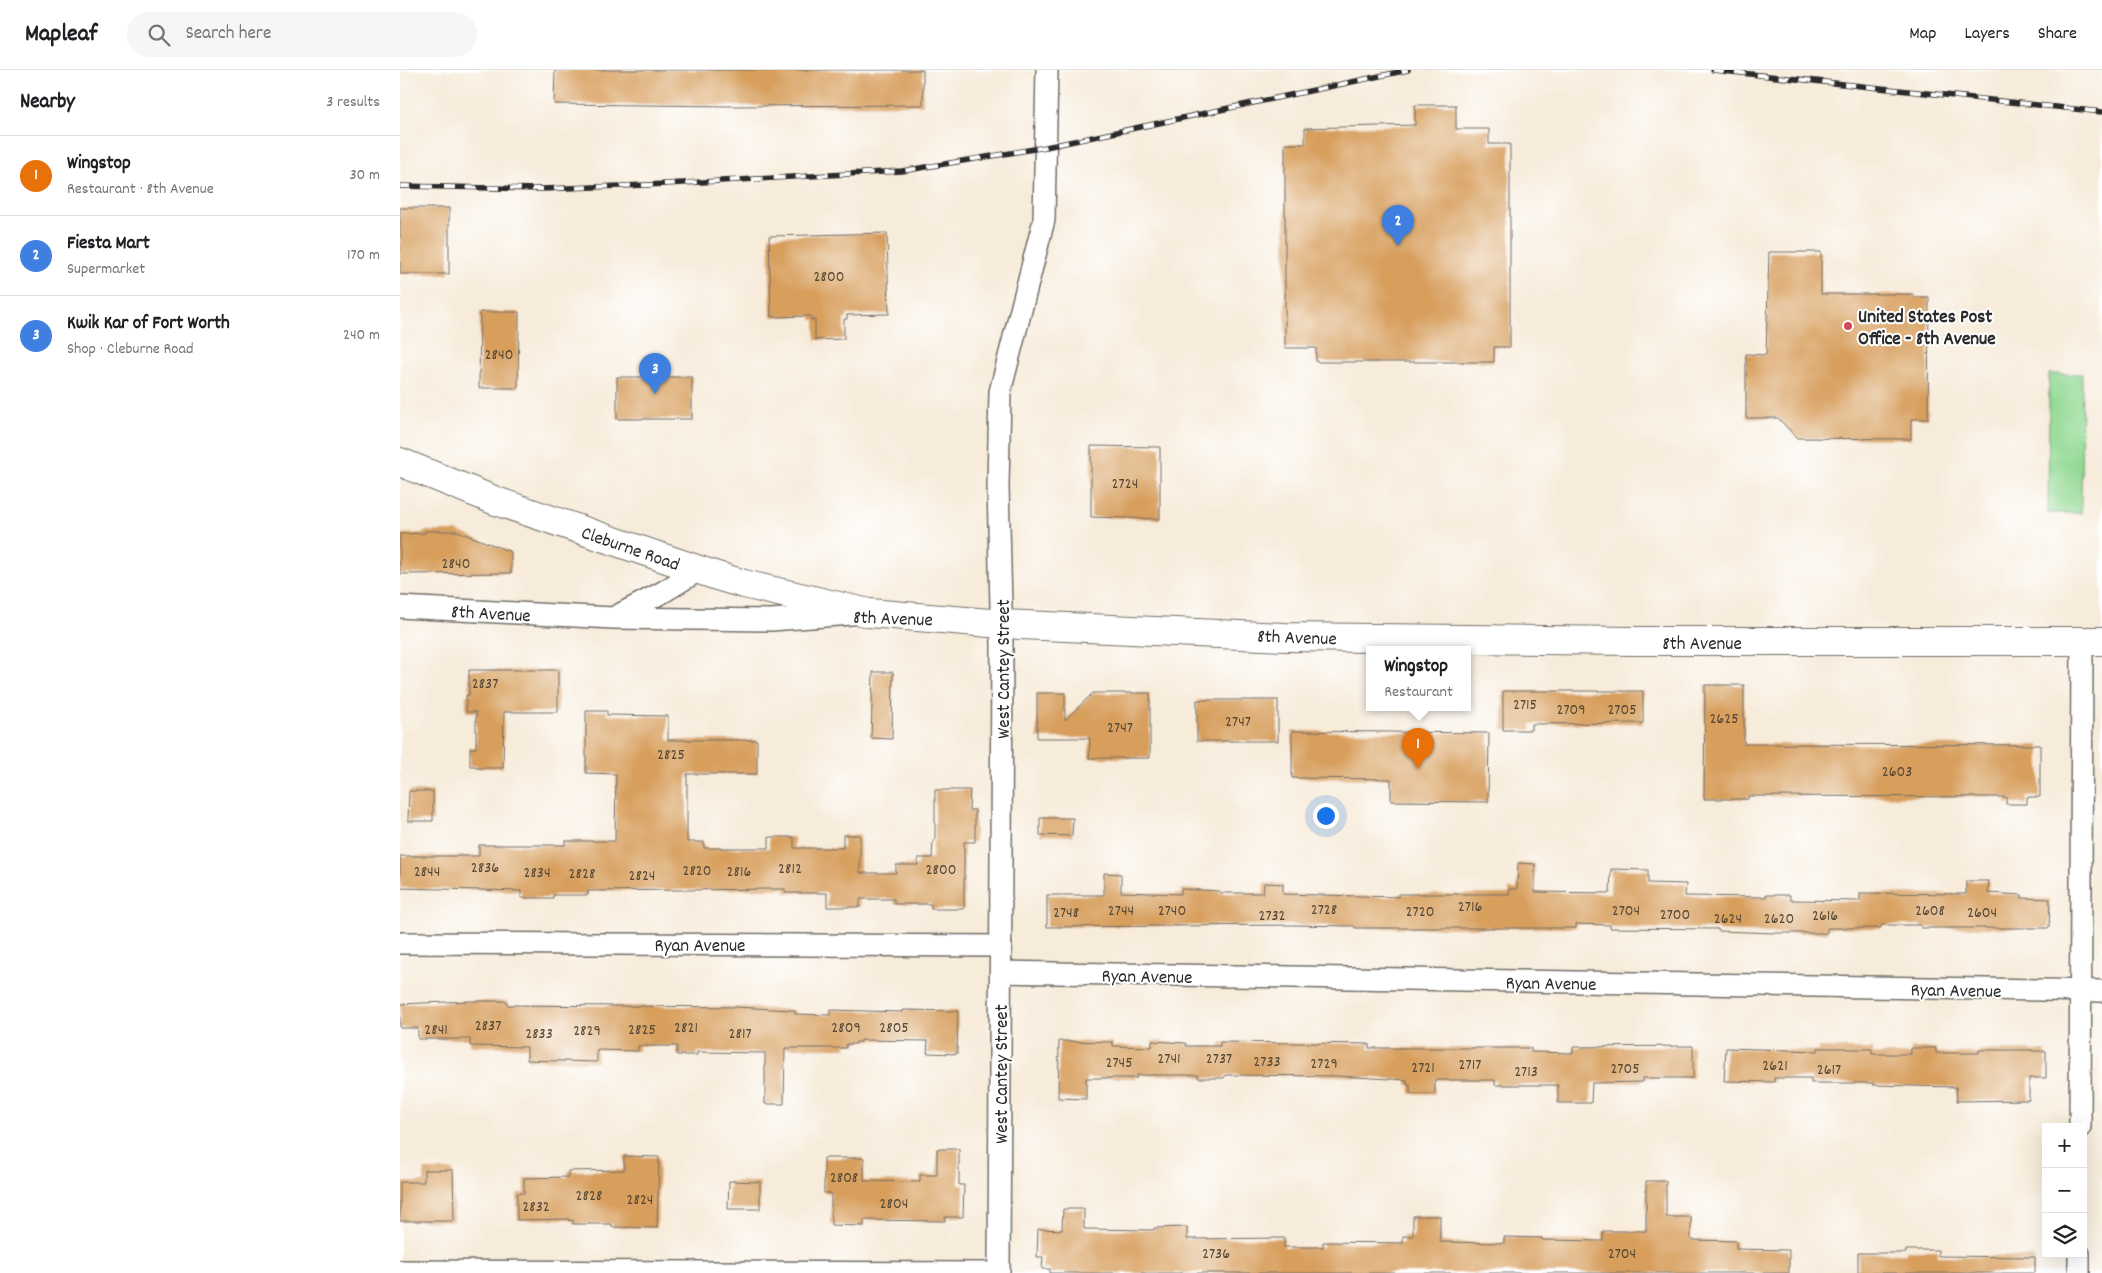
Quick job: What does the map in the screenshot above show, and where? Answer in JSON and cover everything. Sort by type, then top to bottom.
[{"type":"main road","name":"Cleburne Road","points":[[400,462],[496,501],[699,570],[744,584],[869,613]]},
{"type":"main road","name":"8th Avenue","points":[[869,613],[1002,624],[1306,637],[1635,642],[2092,641]]},
{"type":"street","name":"West Cantey Street","points":[[999,1273],[1002,624],[998,486],[1000,392],[1044,220],[1047,70]]},
{"type":"street","points":[[613,618],[663,592],[699,570]]},
{"type":"street","name":"8th Avenue","points":[[400,607],[613,618],[771,620],[869,613]]},
{"type":"street","points":[[2080,1123],[2080,991],[2092,641]]},
{"type":"street","name":"Ryan Avenue","points":[[400,943],[1001,946]]},
{"type":"street","name":"Ryan Avenue","points":[[1001,972],[2102,991]]},
{"type":"street","points":[[2079,1258],[2079,1273]]},
{"type":"street","points":[[400,1270],[991,1273]]},
{"type":"green space","points":[[2049,374],[2082,374],[2081,513],[2048,513]]},
{"type":"building","points":[[555,70],[923,70],[923,105],[730,106],[554,104]]},
{"type":"building","points":[[1415,105],[1456,105],[1456,129],[1489,129],[1489,144],[1510,144],[1510,347],[1494,347],[1494,362],[1316,362],[1316,348],[1285,348],[1285,144],[1305,144],[1305,128],[1415,125]]},
{"type":"building","points":[[400,208],[449,208],[449,274],[400,274]]},
{"type":"building","points":[[887,233],[889,314],[847,315],[847,319],[844,319],[844,339],[815,340],[815,320],[811,320],[811,316],[771,317],[769,236]]},
{"type":"building","name":"United States Post Office - 8th Avenue","points":[[1769,252],[1821,252],[1821,294],[1913,294],[1913,297],[1929,297],[1928,419],[1911,419],[1911,439],[1797,438],[1778,418],[1746,418],[1746,354],[1766,355]]},
{"type":"building","points":[[480,312],[519,312],[518,388],[479,388]]},
{"type":"building","points":[[617,377],[692,377],[692,419],[617,419]]},
{"type":"building","points":[[1091,446],[1160,447],[1160,519],[1091,517]]},
{"type":"building","points":[[425,531],[457,531],[511,552],[511,573],[400,574],[400,534],[425,533]]},
{"type":"building","points":[[469,670],[558,670],[558,712],[504,712],[503,768],[476,768],[476,766],[470,766],[470,748],[476,748],[476,712],[466,712],[466,695],[469,695]]},
{"type":"building","points":[[873,672],[893,672],[892,739],[871,738]]},
{"type":"building","points":[[1705,685],[1744,685],[1744,744],[2040,745],[2040,797],[2027,797],[2027,804],[2006,804],[2006,797],[1748,796],[1748,799],[1704,799]]},
{"type":"building","points":[[1503,691],[1643,691],[1643,723],[1531,724],[1531,730],[1503,730]]},
{"type":"building","points":[[1037,693],[1065,693],[1065,720],[1093,693],[1150,693],[1150,758],[1089,758],[1090,738],[1037,738]]},
{"type":"building","points":[[1197,700],[1278,700],[1278,741],[1197,741]]},
{"type":"building","points":[[586,711],[607,711],[607,715],[668,716],[668,740],[757,740],[757,774],[687,774],[687,842],[704,842],[704,848],[769,848],[769,837],[794,837],[794,848],[843,848],[843,835],[860,835],[860,873],[896,873],[896,865],[918,865],[918,858],[932,858],[933,841],[935,841],[935,790],[970,790],[969,810],[975,810],[975,842],[964,842],[964,909],[931,909],[931,904],[894,904],[894,899],[860,899],[860,907],[827,907],[827,893],[785,893],[785,889],[588,891],[588,895],[553,895],[553,898],[521,898],[521,891],[400,888],[400,856],[479,856],[479,845],[565,845],[565,841],[615,841],[616,774],[586,773]]},
{"type":"building","points":[[1292,731],[1489,733],[1488,802],[1391,801],[1391,779],[1292,778]]},
{"type":"building","points":[[409,791],[433,791],[433,821],[408,821]]},
{"type":"building","points":[[1040,818],[1073,818],[1072,836],[1040,835]]},
{"type":"building","points":[[1518,863],[1535,864],[1535,892],[1610,893],[1611,869],[1648,870],[1648,883],[1686,884],[1685,896],[1766,897],[1766,895],[1790,895],[1790,900],[1860,901],[1860,893],[1966,894],[1966,881],[1989,881],[1988,893],[2022,895],[2022,898],[2050,899],[2049,928],[1921,928],[1921,925],[1881,925],[1881,928],[1827,928],[1827,933],[1775,933],[1718,931],[1718,929],[1610,928],[1610,925],[1576,924],[1576,928],[1355,928],[1355,926],[1290,925],[1047,927],[1047,895],[1104,895],[1104,873],[1121,874],[1121,892],[1181,894],[1181,889],[1220,891],[1220,893],[1263,893],[1264,883],[1283,884],[1283,894],[1398,897],[1398,894],[1509,894],[1509,889],[1517,889]]},
{"type":"building","points":[[507,1001],[507,1005],[736,1007],[790,1010],[795,1011],[795,1014],[830,1015],[830,1010],[958,1011],[957,1054],[927,1053],[928,1041],[861,1040],[861,1042],[856,1042],[856,1044],[846,1044],[846,1048],[785,1048],[784,1104],[765,1104],[765,1053],[697,1052],[697,1055],[677,1055],[677,1046],[638,1046],[638,1051],[597,1050],[597,1062],[527,1060],[527,1047],[470,1046],[470,1039],[418,1039],[418,1028],[400,1028],[400,1004]]},
{"type":"building","points":[[1059,1041],[1113,1042],[1113,1046],[1152,1047],[1152,1041],[1186,1043],[1186,1046],[1220,1046],[1220,1042],[1369,1044],[1369,1048],[1531,1048],[1531,1052],[1573,1053],[1573,1047],[1693,1046],[1693,1078],[1643,1078],[1643,1082],[1592,1083],[1591,1103],[1558,1103],[1558,1085],[1495,1085],[1495,1080],[1435,1080],[1435,1094],[1410,1094],[1410,1085],[1407,1085],[1407,1080],[1337,1076],[1226,1075],[1224,1078],[1198,1078],[1198,1075],[1137,1075],[1137,1078],[1086,1078],[1086,1099],[1058,1098]]},
{"type":"building","points":[[1726,1048],[1818,1051],[1818,1048],[1872,1049],[1872,1054],[1911,1054],[1911,1048],[1936,1048],[1936,1053],[1979,1053],[1979,1050],[2046,1051],[2046,1078],[2029,1078],[2029,1100],[1957,1101],[1956,1087],[1873,1085],[1873,1083],[1811,1083],[1811,1078],[1774,1078],[1774,1082],[1724,1081]]},
{"type":"building","points":[[937,1149],[959,1149],[959,1185],[964,1185],[963,1217],[945,1217],[945,1221],[864,1220],[864,1226],[831,1225],[831,1193],[824,1193],[824,1158],[864,1158],[864,1181],[920,1182],[920,1175],[937,1175]]},
{"type":"building","points":[[624,1156],[659,1157],[657,1228],[612,1227],[612,1224],[573,1224],[573,1220],[569,1221],[569,1219],[517,1220],[517,1193],[524,1193],[524,1178],[568,1177],[568,1171],[624,1170]]},
{"type":"building","points":[[424,1170],[453,1170],[454,1221],[400,1221],[400,1182],[424,1182]]},
{"type":"building","points":[[729,1181],[760,1182],[760,1209],[728,1209]]},
{"type":"building","points":[[1646,1181],[1666,1181],[1666,1217],[1691,1217],[1691,1240],[1736,1241],[1736,1249],[1789,1250],[1789,1273],[1050,1273],[1050,1269],[1042,1269],[1043,1257],[1037,1257],[1038,1229],[1062,1230],[1063,1209],[1084,1209],[1084,1229],[1154,1230],[1154,1228],[1187,1227],[1187,1239],[1284,1238],[1284,1247],[1323,1247],[1323,1242],[1403,1243],[1403,1236],[1413,1236],[1413,1216],[1440,1216],[1440,1242],[1504,1243],[1504,1237],[1603,1241],[1603,1231],[1646,1231]]},
{"type":"building","points":[[1906,1250],[1938,1250],[1938,1256],[2035,1257],[2035,1273],[1858,1273],[1858,1253],[1906,1253]]},
{"type":"railway","points":[[400,186],[542,189],[902,171],[1046,147],[1408,70]]},
{"type":"railway","points":[[1713,70],[2102,112]]},
{"type":"place","name":"Fiesta Mart","points":[[1398,246]]},
{"type":"place","name":"United States Post Office - 8th Avenue","points":[[1848,326]]},
{"type":"place","name":"Kwik Kar of Fort Worth","points":[[655,394]]},
{"type":"place","name":"Wingstop","points":[[1418,769]]}]
